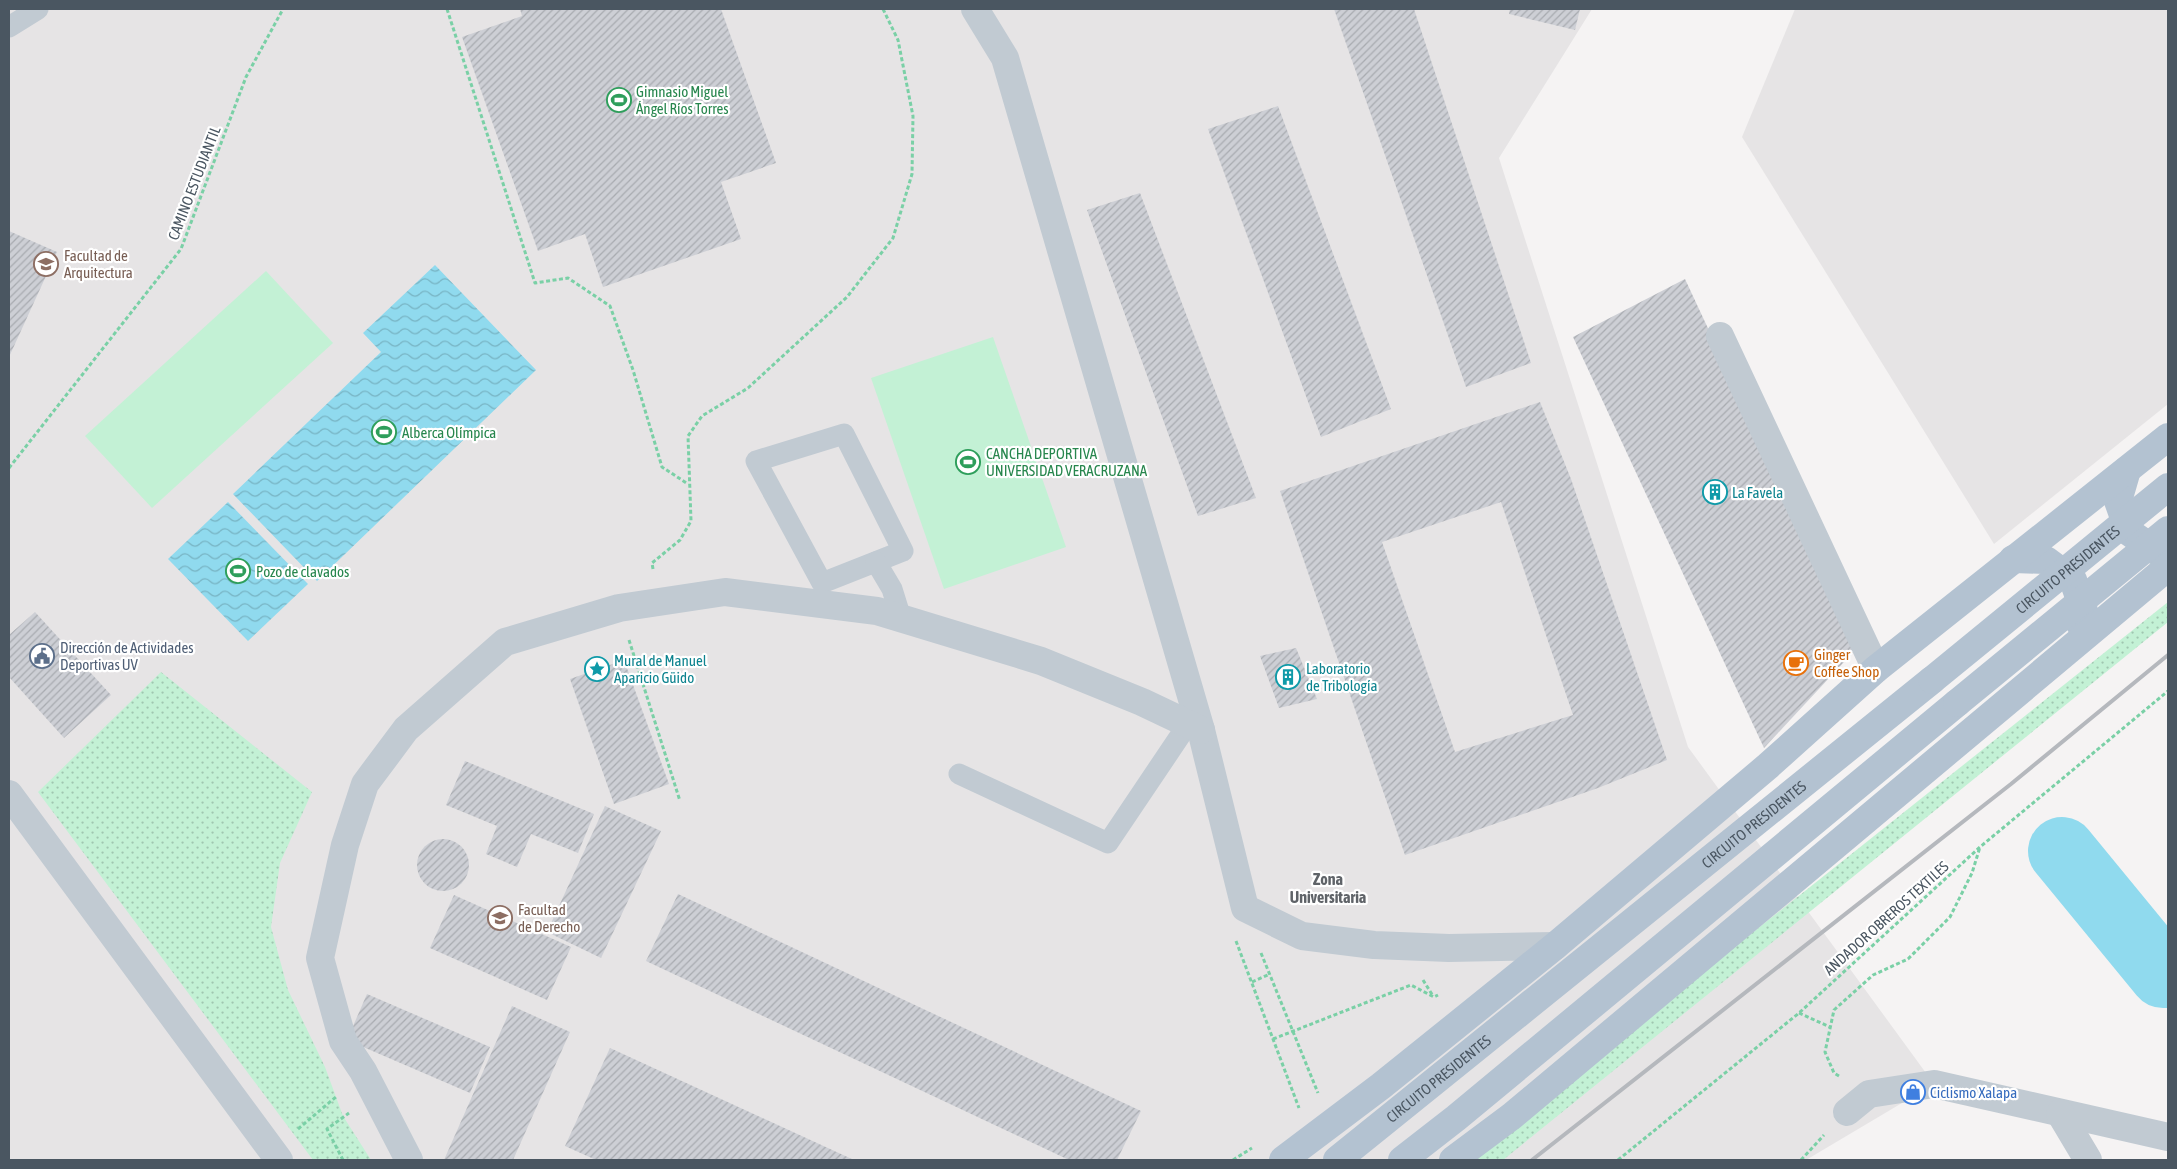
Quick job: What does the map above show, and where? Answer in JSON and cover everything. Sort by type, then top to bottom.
[{"type":"main road","points":[[1283,1160],[1381,1086],[1555,946],[1768,766],[1876,669],[2168,437]]},
{"type":"main road","points":[[2127,470],[2118,501],[2129,532],[2156,551],[2168,551]]},
{"type":"main road","name":"CIRCUITO PRESIDENTES","points":[[1337,1160],[2168,487]]},
{"type":"main road","points":[[1402,1160],[1456,1118],[2168,530]]},
{"type":"main road","points":[[2014,559],[2046,560],[2073,580],[2084,611],[2076,642]]},
{"type":"main road","points":[[1452,1160],[1512,1116],[2076,642],[2168,567]]},
{"type":"street","points":[[975,9],[1005,58],[1245,908],[1302,936],[1374,945],[1449,948],[1555,946]]},
{"type":"street","points":[[1720,336],[1876,669]]},
{"type":"street","points":[[409,1160],[363,1071],[343,1041],[320,958],[345,845],[365,784],[406,729],[505,642],[619,608],[725,592],[877,611],[1041,661],[1142,702],[1194,727]]},
{"type":"street","points":[[9,794],[276,1155]]},
{"type":"street","points":[[1847,1112],[1869,1094],[1934,1084],[2060,1114],[2168,1136]]},
{"type":"street","points":[[2060,1114],[2088,1160]]},
{"type":"lane","points":[[9,28],[38,9]]},
{"type":"lane","points":[[844,434],[903,551],[876,562],[822,583],[756,460],[844,434]]},
{"type":"lane","points":[[876,562],[892,589],[901,618]]},
{"type":"lane","points":[[959,774],[1108,843],[1194,727]]},
{"type":"path","name":"CAMINO ESTUDIANTIL","points":[[9,468],[181,249],[246,76],[283,9]]},
{"type":"path","points":[[447,9],[535,284],[568,278],[610,306],[633,370],[662,467],[688,484]]},
{"type":"path","points":[[659,602],[652,563],[680,540],[691,521],[688,484],[688,436],[702,416],[748,388],[847,297],[893,238],[912,174],[913,116],[898,40],[883,9]]},
{"type":"path","points":[[619,608],[680,801]]},
{"type":"path","name":"ANDADOR OBREROS TEXTILES","points":[[1618,1160],[1799,1013],[1980,846],[2168,691]]},
{"type":"path","points":[[1869,1094],[1834,1073],[1825,1052],[1834,1010],[1873,975],[1908,959],[1950,917],[1972,873],[1980,846]]},
{"type":"path","points":[[1236,939],[1301,1114]]},
{"type":"path","points":[[1259,949],[1294,1030],[1330,1124]]},
{"type":"path","points":[[1252,982],[1270,974]]},
{"type":"path","points":[[1273,1040],[1294,1030],[1411,985]]},
{"type":"path","points":[[1799,1013],[1830,1027]]},
{"type":"path","points":[[276,1155],[363,1071]]},
{"type":"path","points":[[343,1160],[327,1129],[354,1109]]},
{"type":"path","points":[[1233,1160],[1256,1145]]},
{"type":"shaded area","points":[[9,9],[1592,9],[1499,158],[1688,747],[1934,1084],[1806,1160],[9,1160]]},
{"type":"shaded area","points":[[1795,9],[2168,9],[2168,404],[1994,544],[1742,137]]},
{"type":"green space","points":[[266,271],[333,343],[152,508],[85,436]]},
{"type":"green space","name":"CANCHA DEPORTIVA UNIVERSIDAD VERACRUZANA","points":[[993,337],[1066,547],[944,589],[871,378]]},
{"type":"green space","points":[[2168,602],[2168,622],[1503,1160],[1467,1160]]},
{"type":"green space","points":[[161,672],[312,792],[280,863],[271,927],[288,990],[325,1067],[343,1116],[371,1160],[313,1160],[38,792]]},
{"type":"water","name":"Alberca Olímpica","points":[[435,265],[536,370],[317,581],[233,494],[381,352],[363,333]]},
{"type":"water","name":"Pozo de clavados","points":[[228,502],[308,584],[248,641],[168,559]]},
{"type":"building","name":"Gimnasio Miguel Ángel Ríos Torres","points":[[520,9],[721,9],[776,163],[721,182],[741,239],[603,287],[585,234],[538,251],[462,37],[522,16]]},
{"type":"building","points":[[1334,9],[1414,9],[1531,363],[1466,387]]},
{"type":"building","points":[[1510,9],[1580,9],[1575,30],[1509,14]]},
{"type":"building","points":[[1278,106],[1391,409],[1321,437],[1208,129]]},
{"type":"building","points":[[1140,193],[1256,498],[1198,516],[1087,210]]},
{"type":"building","points":[[9,231],[57,252],[9,357]]},
{"type":"building","name":"La Favela","points":[[1685,279],[1857,648],[1764,748],[1573,337]]},
{"type":"building","points":[[1540,402],[1571,479],[1667,760],[1598,788],[1405,855],[1280,491]],"holes":[[[1501,502],[1573,715],[1455,752],[1382,542]]]},
{"type":"building","name":"Dirección de Actividades Deportivas UV","points":[[35,612],[111,695],[64,738],[9,677],[9,635]]},
{"type":"building","name":"Laboratorio de Tribología","points":[[1296,648],[1317,699],[1279,708],[1260,656]]},
{"type":"building","points":[[624,660],[669,784],[614,804],[570,679]]},
{"type":"building","points":[[465,761],[594,814],[578,853],[531,834],[517,867],[486,854],[497,826],[446,805]]},
{"type":"building","points":[[605,806],[661,831],[601,958],[547,932]]},
{"type":"building","points":[[443,839],[457,843],[465,851],[469,865],[465,879],[457,887],[443,891],[429,887],[421,879],[417,865],[421,851],[429,843]]},
{"type":"building","points":[[678,894],[1141,1111],[1117,1160],[1069,1160],[646,961]]},
{"type":"building","points":[[454,895],[571,947],[547,1000],[430,948]]},
{"type":"building","points":[[367,994],[490,1047],[470,1093],[347,1040]]},
{"type":"building","points":[[512,1006],[570,1032],[513,1160],[444,1160]]},
{"type":"building","points":[[610,1048],[854,1160],[596,1160],[565,1146]]},
{"type":"waterway","points":[[2062,851],[2163,974],[2168,974]]},
{"type":"railway","points":[[1532,1160],[2011,784],[2168,655]]},
{"type":"place","name":"Gimnasio Miguel Ángel Ríos Torres","points":[[619,100]]},
{"type":"place","name":"Facultad de Arquitectura","points":[[46,264]]},
{"type":"place","name":"Alberca Olímpica","points":[[384,432]]},
{"type":"place","name":"CANCHA DEPORTIVA UNIVERSIDAD VERACRUZANA","points":[[968,462]]},
{"type":"place","name":"La Favela","points":[[1715,492]]},
{"type":"place","name":"Pozo de clavados","points":[[238,571]]},
{"type":"place","name":"Dirección de Actividades Deportivas UV","points":[[42,656]]},
{"type":"place","name":"Ginger Coffee Shop","points":[[1796,663]]},
{"type":"place","name":"Mural de Manuel Aparicio Güido","points":[[597,669]]},
{"type":"place","name":"Laboratorio de Tribología","points":[[1288,677]]},
{"type":"place","name":"Facultad de Derecho","points":[[500,918]]},
{"type":"place","name":"Ciclismo Xalapa","points":[[1913,1092]]},
{"type":"district","name":"Zona Universitaria","points":[[1328,888]]}]
